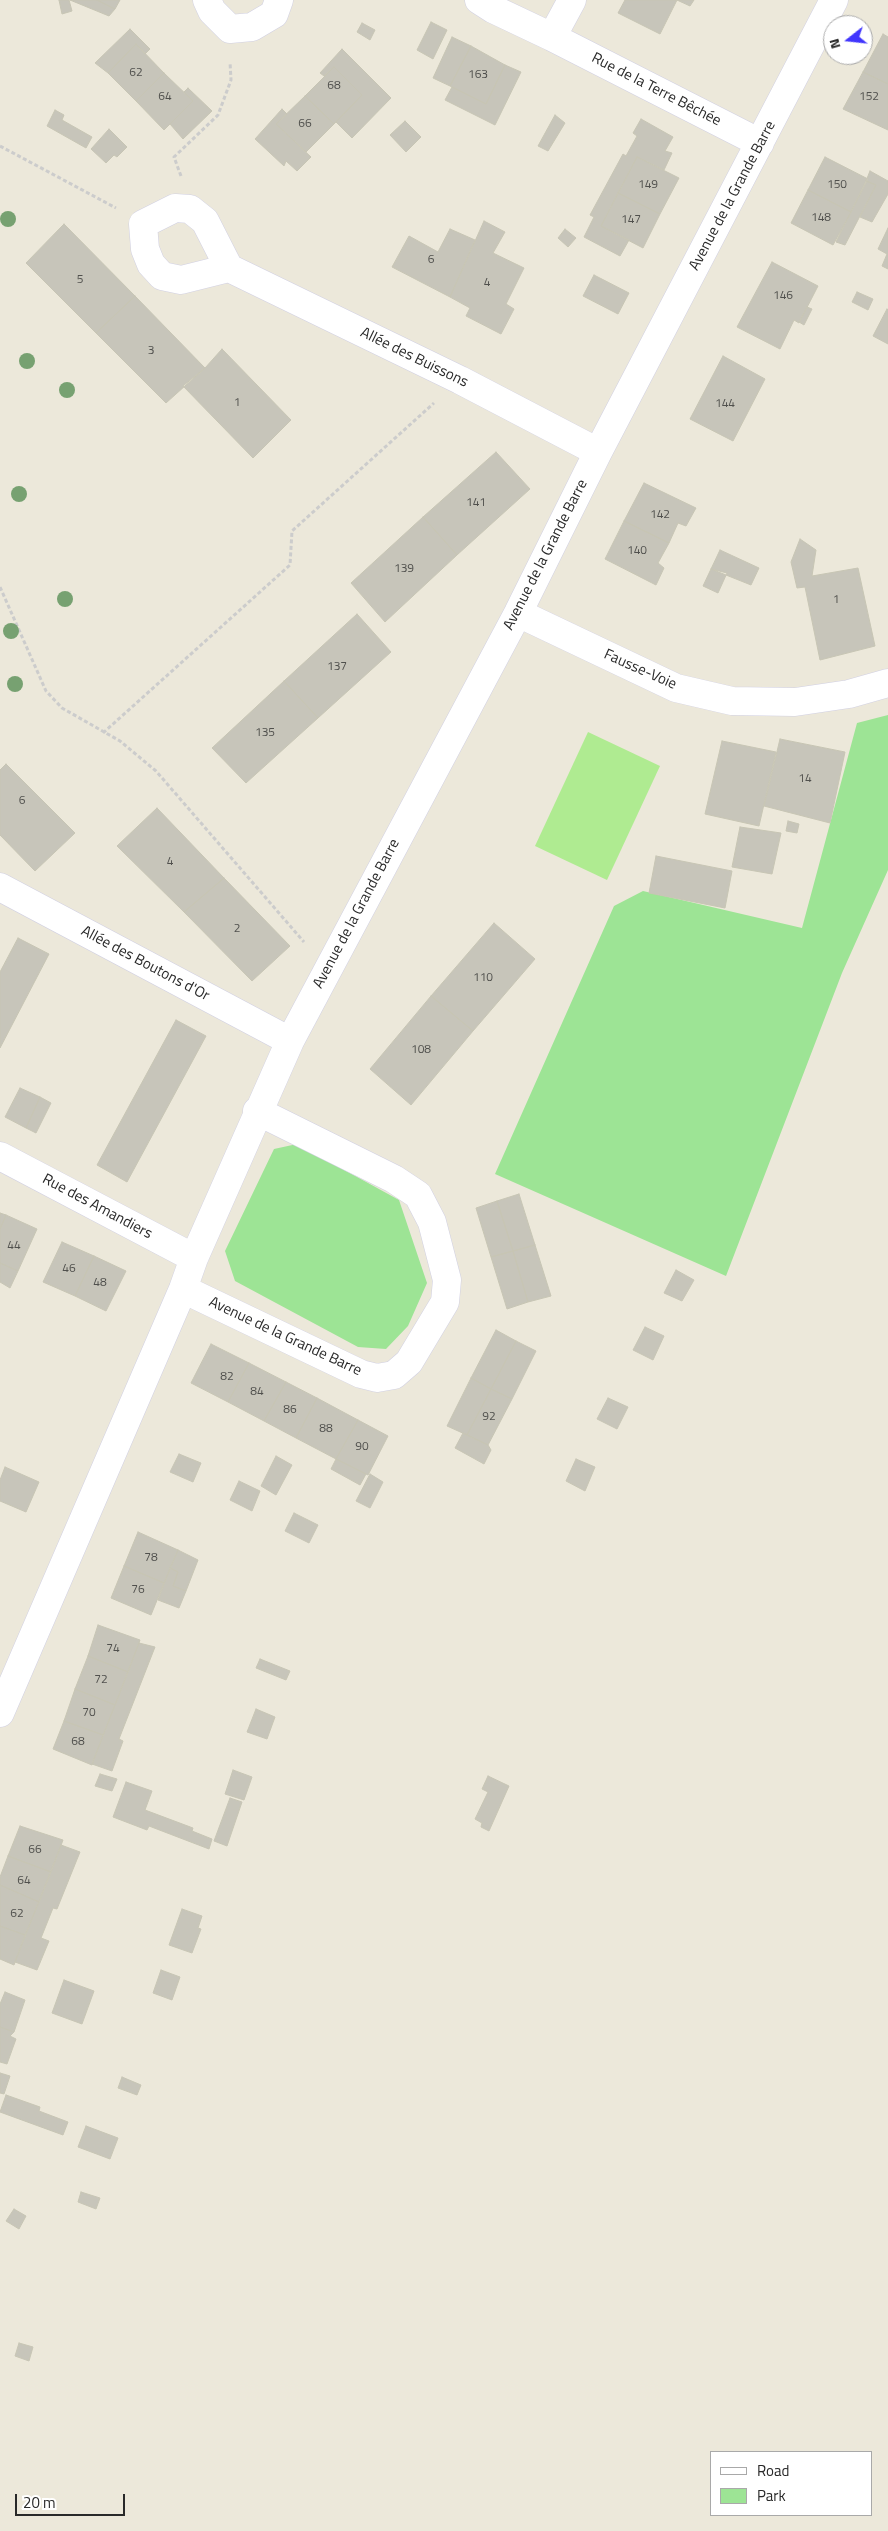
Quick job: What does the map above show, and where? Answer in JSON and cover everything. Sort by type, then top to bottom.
[{"type":"street","points":[[207,0],[212,11],[230,29],[252,27],[259,23],[274,14],[279,0]]},
{"type":"street","name":"Rue de la Terre Bêchée","points":[[480,0],[493,9],[760,143]]},
{"type":"street","points":[[552,37],[572,0]]},
{"type":"street","name":"Avenue de la Grande Barre","points":[[0,1713],[183,1289],[194,1258],[257,1111],[290,1041],[518,613],[598,452],[834,0]]},
{"type":"street","points":[[175,208],[190,209],[204,221],[228,268],[181,280],[162,276],[151,264],[145,249],[143,224],[175,208]]},
{"type":"street","name":"Allée des Buissons","points":[[228,268],[460,380],[598,452]]},
{"type":"street","name":"Fausse-Voie","points":[[518,613],[676,688],[732,701],[795,702],[849,694],[888,684]]},
{"type":"street","name":"Allée des Boutons d'Or","points":[[0,887],[290,1041]]},
{"type":"street","name":"Avenue de la Grande Barre","points":[[183,1289],[361,1374],[376,1378],[394,1375],[409,1362],[445,1302],[447,1280],[432,1222],[418,1195],[394,1179],[257,1111]]},
{"type":"street","name":"Rue des Amandiers","points":[[0,1156],[194,1258]]},
{"type":"path","points":[[183,179],[174,157],[218,115],[231,80],[230,29]]},
{"type":"path","points":[[0,146],[66,180],[143,224]]},
{"type":"path","points":[[104,733],[290,565],[292,531],[460,380]]},
{"type":"path","points":[[0,587],[46,691],[62,708],[120,741],[156,771],[328,969]]},
{"type":"green space","points":[[888,715],[888,870],[842,973],[726,1276],[495,1174],[614,906],[643,891],[802,928],[857,723]]},
{"type":"green space","points":[[588,732],[660,766],[607,880],[535,846]]},
{"type":"green space","points":[[297,1144],[399,1200],[427,1283],[408,1326],[386,1349],[358,1347],[235,1281],[225,1251],[274,1149]]},
{"type":"building","points":[[59,0],[69,0],[72,11],[62,14]]},
{"type":"building","points":[[70,0],[97,0],[115,9],[109,16]]},
{"type":"building","points":[[97,0],[120,0],[115,9]]},
{"type":"building","points":[[625,0],[677,0],[660,34],[618,13]]},
{"type":"building","points":[[677,0],[694,0],[690,6]]},
{"type":"building","points":[[431,22],[447,30],[433,59],[417,50]]},
{"type":"building","points":[[362,23],[375,30],[370,40],[357,32]]},
{"type":"building","points":[[130,29],[150,49],[145,54],[136,44],[108,73],[95,63]]},
{"type":"building","points":[[883,34],[888,37],[888,84],[863,72],[867,65],[873,65],[873,53]]},
{"type":"building","points":[[452,37],[471,46],[450,86],[433,78]]},
{"type":"building","points":[[136,44],[164,73],[136,101],[108,73]]},
{"type":"building","points":[[471,46],[505,65],[486,104],[450,86]]},
{"type":"building","points":[[342,49],[391,98],[352,138],[336,122],[362,95],[334,67],[324,76],[320,73]]},
{"type":"building","points":[[505,65],[521,72],[495,125],[445,100],[452,87],[486,104]]},
{"type":"building","points":[[334,67],[362,95],[334,124],[305,96]]},
{"type":"building","points":[[863,72],[888,84],[888,130],[843,109]]},
{"type":"building","points":[[164,73],[193,101],[164,130],[136,101]]},
{"type":"building","points":[[188,88],[212,111],[183,139],[170,124],[193,101],[184,92]]},
{"type":"building","points":[[305,96],[334,124],[306,152],[276,124]]},
{"type":"building","points":[[282,109],[287,114],[276,124],[311,157],[297,171],[286,161],[284,166],[255,139]]},
{"type":"building","points":[[55,110],[64,115],[62,120],[92,137],[86,148],[47,126]]},
{"type":"building","points":[[555,115],[565,123],[548,151],[538,146]]},
{"type":"building","points":[[641,119],[673,137],[665,151],[672,153],[664,170],[637,157],[601,226],[629,240],[620,256],[584,237],[594,217],[590,215],[623,154],[626,156],[637,136],[633,133]]},
{"type":"building","points":[[405,121],[421,137],[406,152],[390,135]]},
{"type":"building","points":[[109,129],[127,147],[117,157],[114,155],[106,163],[91,149]]},
{"type":"building","points":[[637,157],[679,178],[660,214],[618,193]]},
{"type":"building","points":[[825,157],[868,179],[851,212],[808,190]]},
{"type":"building","points":[[870,171],[888,181],[888,194],[872,222],[860,217],[876,185],[866,181]]},
{"type":"building","points":[[866,181],[876,185],[845,245],[836,242]]},
{"type":"building","points":[[808,190],[851,212],[833,245],[791,223]]},
{"type":"building","points":[[618,193],[660,214],[643,248],[601,226]]},
{"type":"building","points":[[484,221],[505,232],[493,253],[524,268],[506,304],[514,309],[501,334],[466,316],[470,308],[450,297]]},
{"type":"building","points":[[64,224],[135,296],[96,333],[26,263]]},
{"type":"building","points":[[888,228],[888,269],[882,266],[887,254],[878,249]]},
{"type":"building","points":[[450,229],[475,240],[450,297],[392,267],[409,236],[438,252]]},
{"type":"building","points":[[565,229],[576,238],[568,247],[558,238]]},
{"type":"building","points":[[772,262],[818,286],[799,323],[794,320],[780,349],[737,327]]},
{"type":"building","points":[[594,275],[629,293],[618,314],[583,296]]},
{"type":"building","points":[[857,292],[873,299],[868,310],[852,302]]},
{"type":"building","points":[[135,296],[205,368],[166,403],[96,333]]},
{"type":"building","points":[[807,307],[812,309],[804,325],[799,322]]},
{"type":"building","points":[[888,310],[888,344],[873,336]]},
{"type":"building","points":[[222,349],[291,420],[253,458],[183,386],[205,368]]},
{"type":"building","points":[[723,356],[765,379],[733,441],[690,419]]},
{"type":"building","points":[[496,452],[530,489],[457,555],[423,517]]},
{"type":"building","points":[[644,483],[696,508],[686,526],[678,523],[669,543],[624,521]]},
{"type":"building","points":[[423,517],[457,555],[385,622],[351,583]]},
{"type":"building","points":[[624,521],[669,543],[658,563],[664,568],[656,585],[605,559]]},
{"type":"building","points":[[800,539],[816,550],[812,576],[858,568],[875,646],[820,660],[805,587],[797,588],[791,562]]},
{"type":"building","points":[[720,550],[759,568],[751,585],[711,569]]},
{"type":"building","points":[[711,569],[727,573],[718,593],[703,586]]},
{"type":"building","points":[[357,614],[391,652],[318,718],[284,681]]},
{"type":"building","points":[[284,681],[318,718],[246,783],[212,748]]},
{"type":"building","points":[[780,739],[845,752],[830,823],[764,806]]},
{"type":"building","points":[[722,741],[776,752],[759,826],[705,814]]},
{"type":"building","points":[[6,764],[75,833],[35,871],[0,835],[0,770]]},
{"type":"building","points":[[157,808],[224,878],[184,912],[117,846]]},
{"type":"building","points":[[788,821],[799,824],[797,833],[786,831]]},
{"type":"building","points":[[740,827],[781,833],[772,874],[732,867]]},
{"type":"building","points":[[656,856],[732,871],[725,908],[649,893]]},
{"type":"building","points":[[224,878],[290,946],[252,981],[184,912]]},
{"type":"building","points":[[494,923],[535,959],[473,1031],[431,996]]},
{"type":"building","points":[[18,938],[49,954],[0,1048],[0,972]]},
{"type":"building","points":[[431,996],[473,1031],[411,1105],[370,1069]]},
{"type":"building","points":[[176,1020],[206,1036],[127,1182],[97,1165]]},
{"type":"building","points":[[20,1088],[40,1097],[26,1128],[5,1117]]},
{"type":"building","points":[[40,1097],[51,1103],[36,1133],[26,1128]]},
{"type":"building","points":[[519,1194],[535,1245],[513,1251],[497,1201]]},
{"type":"building","points":[[497,1201],[513,1251],[491,1257],[476,1208]]},
{"type":"building","points":[[0,1213],[6,1215],[0,1229]]},
{"type":"building","points":[[6,1215],[37,1229],[18,1271],[0,1263],[0,1229]]},
{"type":"building","points":[[62,1242],[94,1256],[75,1296],[43,1282]]},
{"type":"building","points":[[535,1245],[551,1296],[528,1302],[513,1251]]},
{"type":"building","points":[[513,1251],[528,1302],[507,1309],[491,1257]]},
{"type":"building","points":[[94,1256],[126,1271],[106,1311],[75,1296]]},
{"type":"building","points":[[0,1263],[18,1271],[10,1288],[0,1282]]},
{"type":"building","points":[[676,1270],[694,1280],[682,1301],[664,1293]]},
{"type":"building","points":[[645,1327],[664,1336],[653,1360],[633,1350]]},
{"type":"building","points":[[496,1330],[516,1341],[491,1389],[471,1378]]},
{"type":"building","points":[[516,1341],[536,1351],[512,1399],[491,1389]]},
{"type":"building","points":[[211,1344],[249,1363],[228,1402],[191,1383]]},
{"type":"building","points":[[249,1363],[286,1382],[264,1421],[228,1402]]},
{"type":"building","points":[[471,1378],[491,1389],[467,1435],[447,1426]]},
{"type":"building","points":[[286,1382],[317,1398],[296,1438],[264,1421]]},
{"type":"building","points":[[491,1389],[512,1399],[488,1445],[467,1435]]},
{"type":"building","points":[[317,1398],[358,1420],[336,1459],[296,1438]]},
{"type":"building","points":[[608,1398],[628,1407],[617,1429],[597,1419]]},
{"type":"building","points":[[358,1420],[388,1436],[368,1475],[336,1459]]},
{"type":"building","points":[[463,1433],[488,1445],[491,1450],[484,1464],[455,1448]]},
{"type":"building","points":[[179,1454],[201,1463],[193,1482],[170,1472]]},
{"type":"building","points":[[276,1456],[292,1465],[276,1495],[261,1486]]},
{"type":"building","points":[[336,1459],[366,1474],[360,1485],[331,1469]]},
{"type":"building","points":[[576,1459],[595,1467],[585,1491],[566,1481]]},
{"type":"building","points":[[5,1467],[39,1482],[26,1512],[0,1501],[0,1480]]},
{"type":"building","points":[[370,1474],[383,1482],[370,1508],[356,1501]]},
{"type":"building","points":[[239,1481],[260,1491],[252,1511],[230,1500]]},
{"type":"building","points":[[294,1513],[318,1525],[309,1543],[285,1531]]},
{"type":"building","points":[[138,1532],[178,1550],[164,1583],[124,1566]]},
{"type":"building","points":[[178,1550],[198,1560],[186,1591],[173,1586],[178,1572],[170,1568]]},
{"type":"building","points":[[124,1566],[164,1583],[151,1615],[111,1598]]},
{"type":"building","points":[[170,1568],[178,1572],[173,1586],[186,1591],[179,1608],[158,1600]]},
{"type":"building","points":[[98,1625],[140,1640],[128,1672],[88,1656]]},
{"type":"building","points":[[139,1643],[155,1647],[119,1739],[123,1741],[112,1771],[92,1764]]},
{"type":"building","points":[[88,1656],[128,1672],[115,1705],[75,1689]]},
{"type":"building","points":[[260,1659],[290,1671],[286,1680],[256,1668]]},
{"type":"building","points":[[75,1689],[115,1705],[103,1735],[64,1721]]},
{"type":"building","points":[[256,1709],[275,1717],[267,1739],[247,1732]]},
{"type":"building","points":[[64,1721],[103,1735],[92,1765],[53,1749]]},
{"type":"building","points":[[233,1770],[252,1777],[244,1800],[225,1794]]},
{"type":"building","points":[[100,1774],[117,1779],[112,1791],[95,1786]]},
{"type":"building","points":[[488,1776],[509,1786],[489,1831],[481,1827],[482,1823],[475,1819],[488,1792],[482,1789]]},
{"type":"building","points":[[126,1782],[152,1791],[145,1810],[193,1828],[192,1831],[212,1839],[209,1849],[149,1826],[147,1830],[113,1817]]},
{"type":"building","points":[[230,1798],[242,1802],[227,1846],[214,1841]]},
{"type":"building","points":[[20,1826],[63,1840],[51,1872],[8,1856]]},
{"type":"building","points":[[61,1845],[80,1852],[57,1909],[53,1908],[41,1938],[49,1941],[37,1970],[15,1962]]},
{"type":"building","points":[[8,1856],[51,1872],[39,1902],[0,1885],[0,1877]]},
{"type":"building","points":[[0,1885],[39,1902],[25,1935],[0,1926]]},
{"type":"building","points":[[182,1909],[202,1916],[198,1928],[201,1929],[192,1953],[169,1945]]},
{"type":"building","points":[[0,1926],[25,1935],[14,1965],[0,1959]]},
{"type":"building","points":[[161,1970],[180,1977],[172,2000],[153,1993]]},
{"type":"building","points":[[64,1980],[94,1991],[82,2024],[52,2013]]},
{"type":"building","points":[[5,1992],[25,2000],[14,2032],[0,2027],[0,2004]]},
{"type":"building","points":[[0,2027],[14,2032],[10,2036],[16,2039],[7,2064],[0,2062]]},
{"type":"building","points":[[0,2073],[10,2076],[4,2094],[0,2093]]},
{"type":"building","points":[[122,2077],[141,2085],[137,2095],[118,2088]]},
{"type":"building","points":[[6,2095],[40,2107],[39,2111],[68,2122],[63,2135],[0,2112]]},
{"type":"building","points":[[86,2126],[118,2138],[110,2159],[78,2147]]},
{"type":"building","points":[[81,2192],[100,2198],[96,2209],[78,2202]]},
{"type":"building","points":[[14,2209],[26,2216],[19,2229],[6,2221]]},
{"type":"building","points":[[19,2343],[33,2347],[29,2361],[15,2356]]}]
